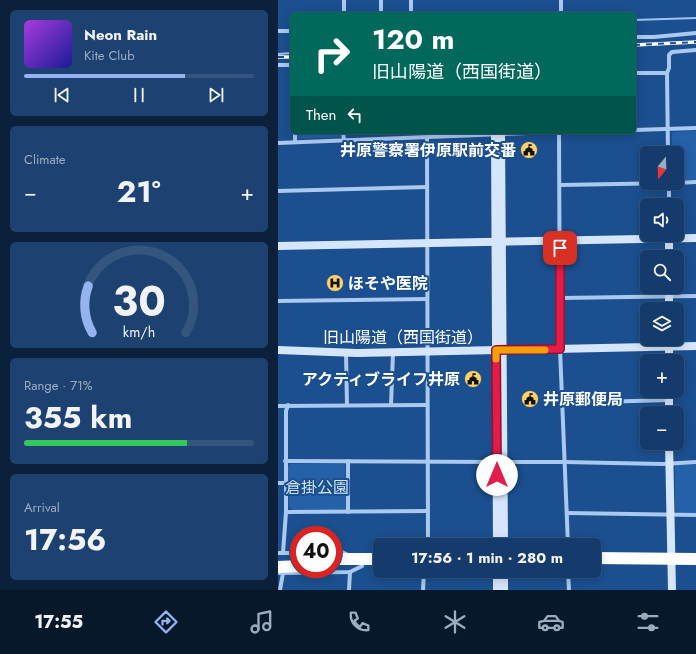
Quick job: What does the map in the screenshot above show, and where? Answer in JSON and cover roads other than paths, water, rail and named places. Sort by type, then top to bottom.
[{"type":"highway","points":[[280,555],[290,558]]},
{"type":"highway","points":[[601,558],[671,563],[696,567]]},
{"type":"highway","points":[[601,567],[671,563],[696,559]]},
{"type":"highway","points":[[342,565],[373,560]]},
{"type":"highway","points":[[342,561],[373,565]]},
{"type":"street","points":[[344,0],[344,12]]},
{"type":"street","points":[[381,0],[381,12]]},
{"type":"street","points":[[411,0],[412,12]]},
{"type":"street","points":[[561,0],[561,12]]},
{"type":"street","points":[[278,31],[290,31]]},
{"type":"street","points":[[636,37],[696,33]]},
{"type":"street","points":[[668,146],[667,72],[670,54],[696,50]]},
{"type":"street","points":[[278,65],[290,65]]},
{"type":"street","points":[[636,73],[667,72]]},
{"type":"street","points":[[636,130],[696,128]]},
{"type":"street","points":[[295,134],[295,142]]},
{"type":"street","points":[[343,134],[344,140]]},
{"type":"street","points":[[278,142],[344,140],[404,135],[426,137],[448,134],[498,134],[500,462],[504,538]]},
{"type":"street","points":[[559,134],[561,298],[560,349],[568,538]]},
{"type":"street","points":[[426,137],[428,538]]},
{"type":"street","points":[[684,183],[696,182]]},
{"type":"street","points":[[560,185],[640,184]]},
{"type":"street","points":[[278,190],[427,187]]},
{"type":"street","points":[[278,246],[427,244],[640,238]]},
{"type":"street","points":[[684,238],[696,238]]},
{"type":"street","points":[[561,298],[696,296]]},
{"type":"street","points":[[669,297],[669,302]]},
{"type":"street","points":[[278,301],[427,299]]},
{"type":"street","name":"旧山陽道（西国街道）","points":[[278,350],[346,353],[393,353],[560,349],[640,345]]},
{"type":"street","name":"旧山陽道（西国街道）","points":[[684,345],[696,346]]},
{"type":"street","points":[[346,353],[347,405]]},
{"type":"street","points":[[391,405],[393,353]]},
{"type":"street","points":[[563,403],[670,400],[670,406]]},
{"type":"street","points":[[288,405],[286,412],[285,461],[286,512],[280,555],[290,554]]},
{"type":"street","points":[[278,406],[427,405]]},
{"type":"street","points":[[669,450],[672,590]]},
{"type":"street","points":[[285,461],[669,464],[696,462]]},
{"type":"street","points":[[348,461],[348,512]]},
{"type":"street","points":[[497,538],[500,462]]},
{"type":"street","points":[[278,483],[285,483]]},
{"type":"street","points":[[286,512],[428,511]]},
{"type":"street","points":[[567,513],[696,515]]},
{"type":"street","points":[[278,573],[281,570],[350,572],[361,562],[342,552]]},
{"type":"street","points":[[280,590],[281,570]]},
{"type":"street","points":[[349,590],[350,572]]},
{"type":"street","points":[[423,590],[424,578]]},
{"type":"street","points":[[497,578],[497,590]]},
{"type":"street","points":[[504,578],[504,590]]},
{"type":"street","points":[[568,578],[569,590]]},
{"type":"waterway","points":[[636,20],[696,18]]},
{"type":"waterway","points":[[278,54],[290,53]]},
{"type":"railway","points":[[636,45],[696,42]]},
{"type":"railway","points":[[278,57],[290,57]]},
{"type":"place","name":"井原警察署伊原駅前交番","points":[[529,150]]},
{"type":"place","name":"ほそや医院","points":[[335,283]]},
{"type":"place","name":"アクティブライフ井原","points":[[473,379]]},
{"type":"place","name":"井原郵便局","points":[[530,399]]},
{"type":"park label","name":"倉掛公園","points":[[317,487]]}]
